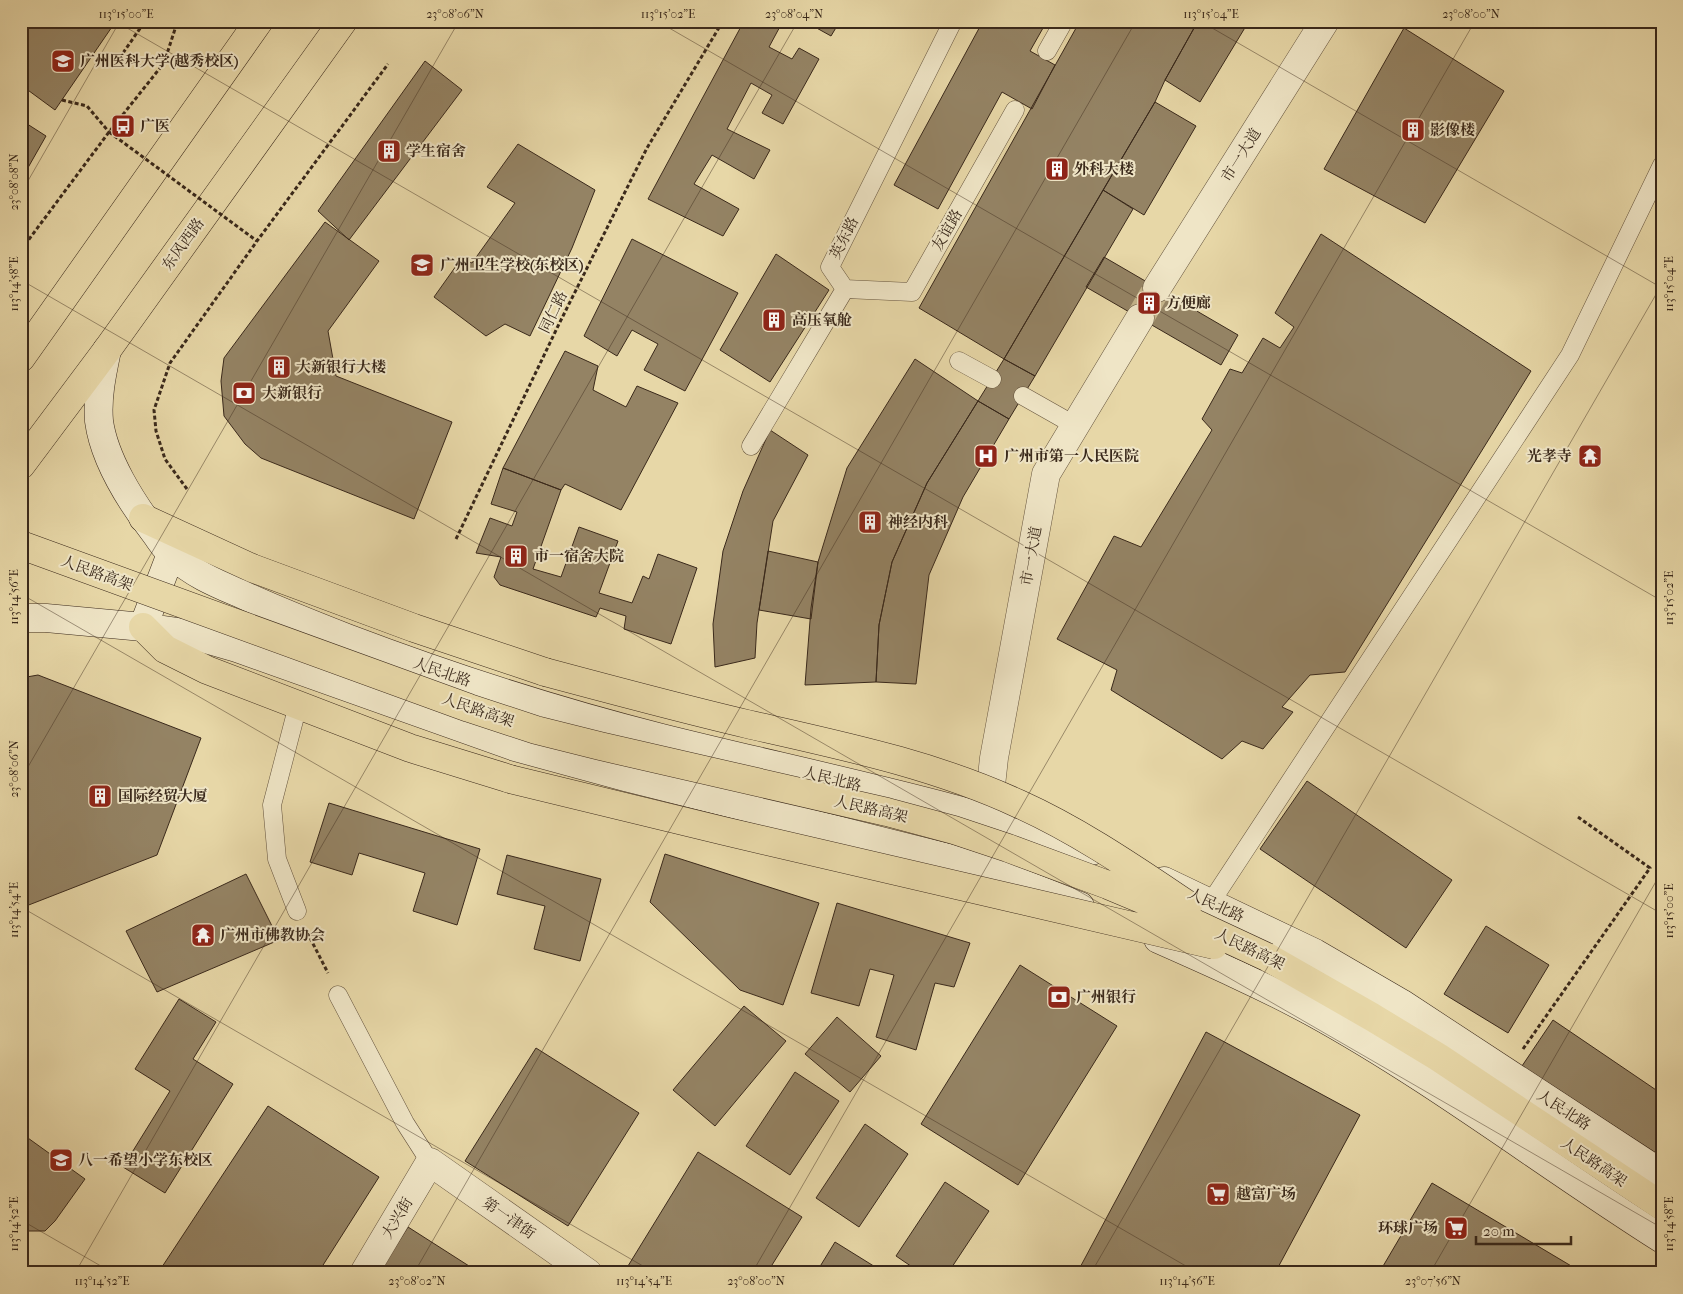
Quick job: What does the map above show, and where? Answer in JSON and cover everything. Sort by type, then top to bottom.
[{"type":"main road","points":[[25,347],[259,21]]},
{"type":"main road","name":"东风西路","points":[[21,465],[107,350],[344,21]]},
{"type":"main road","name":"市一大道","points":[[1158,288],[1325,21]]},
{"type":"main road","name":"市一大道","points":[[987,818],[994,758],[1046,474],[1140,318]]},
{"type":"main road","name":"人民北路","points":[[107,350],[98,392],[99,423],[113,468],[143,518],[171,554],[189,569],[283,614],[402,659],[517,698],[661,738],[800,770],[987,818],[1042,833],[1107,856],[1211,902],[1318,954],[1401,1003],[1662,1174]]},
{"type":"main road","points":[[143,518],[252,568],[414,628],[545,672],[682,708],[836,743],[970,784],[1020,804],[1080,836],[1266,957]]},
{"type":"main road","name":"人民路高架","points":[[21,545],[469,708],[536,730],[887,812],[954,830],[1008,848],[1151,903],[1266,957],[1330,992],[1438,1057],[1662,1206]]},
{"type":"main road","points":[[143,627],[171,554]]},
{"type":"main road","points":[[21,618],[46,618],[185,633],[237,648],[515,747],[625,777],[950,858],[996,873],[1056,896],[1176,947],[1312,1012],[1429,1083],[1662,1239]]},
{"type":"main road","points":[[143,627],[165,649],[208,670],[410,748],[510,779],[734,834],[1266,957]]},
{"type":"main road","name":"大兴街","points":[[364,1273],[430,1162]]},
{"type":"main road","name":"第一津街","points":[[430,1162],[588,1273]]},
{"type":"lane","name":"英东路","points":[[845,289],[830,267],[953,21]]},
{"type":"lane","points":[[1047,51],[1064,21]]},
{"type":"lane","name":"友谊路","points":[[845,289],[912,292],[1015,110]]},
{"type":"lane","points":[[1211,902],[1570,355],[1662,165]]},
{"type":"lane","points":[[751,446],[845,289]]},
{"type":"lane","points":[[959,361],[992,379]]},
{"type":"lane","points":[[1022,396],[1076,426]]},
{"type":"lane","points":[[297,911],[278,859],[272,805],[298,705]]},
{"type":"lane","points":[[338,995],[405,1123],[430,1162]]},
{"type":"path","points":[[124,53],[141,27],[150,21]]},
{"type":"path","points":[[21,250],[109,132],[164,63],[176,26],[172,21]]},
{"type":"path","name":"同仁路","points":[[456,539],[559,324],[647,148],[723,21]]},
{"type":"path","points":[[188,489],[165,460],[156,431],[154,410],[170,363],[257,241],[388,64]]},
{"type":"path","points":[[62,100],[87,106],[109,132],[257,241]]},
{"type":"path","points":[[1507,1072],[1650,868],[1578,818]]},
{"type":"path","points":[[297,911],[338,995]]},
{"type":"building","name":"广州医科大学(越秀校区)","points":[[21,21],[116,21],[55,110],[21,85]]},
{"type":"building","points":[[744,21],[783,21],[769,47],[792,59],[799,48],[819,59],[783,124],[762,113],[772,95],[751,83],[727,129],[770,150],[754,179],[712,155],[694,184],[739,209],[723,236],[648,199]]},
{"type":"building","points":[[804,21],[840,21],[831,36]]},
{"type":"building","points":[[983,21],[1047,21],[1030,51],[1055,65],[1032,109],[1002,92],[938,209],[894,185]]},
{"type":"building","name":"外科大楼","points":[[1080,21],[1198,21],[1155,102],[1004,359],[919,308]]},
{"type":"building","points":[[1198,21],[1249,21],[1200,102],[1165,80]]},
{"type":"building","name":"影像楼","points":[[1404,28],[1504,91],[1425,223],[1324,169]]},
{"type":"building","name":"学生宿舍","points":[[425,61],[462,90],[349,240],[318,211]]},
{"type":"building","points":[[1155,102],[1196,126],[1144,215],[1103,190]]},
{"type":"building","points":[[21,120],[46,136],[21,180]]},
{"type":"building","points":[[518,144],[595,190],[572,248],[530,336],[505,324],[486,336],[434,297],[461,259],[472,263],[515,203],[487,187]]},
{"type":"building","points":[[1103,190],[1133,209],[1035,376],[1004,359]]},
{"type":"building","name":"大新银行大楼","points":[[325,222],[379,261],[328,331],[336,376],[452,422],[414,519],[261,458],[245,444],[224,416],[221,381],[224,358]]},
{"type":"building","points":[[1321,234],[1531,371],[1345,672],[1310,675],[1282,707],[1293,712],[1263,749],[1242,741],[1222,759],[1111,690],[1117,670],[1057,639],[1114,536],[1141,547],[1212,430],[1202,419],[1230,369],[1242,373],[1263,338],[1280,348],[1294,327],[1275,313]]},
{"type":"building","points":[[632,239],[738,293],[685,391],[644,370],[658,344],[632,330],[617,356],[584,336]]},
{"type":"building","name":"高压氧舱","points":[[776,254],[829,290],[770,382],[720,350]]},
{"type":"building","name":"方便廊","points":[[1104,257],[1238,335],[1221,365],[1086,287]]},
{"type":"building","points":[[565,351],[598,366],[593,390],[626,407],[637,386],[678,403],[621,510],[565,484],[561,490],[503,468]]},
{"type":"building","name":"神经内科","points":[[915,359],[978,401],[927,483],[892,562],[879,625],[876,682],[805,685],[811,608],[818,562],[847,468]]},
{"type":"building","points":[[1004,359],[1035,376],[1009,419],[978,401]]},
{"type":"building","points":[[978,401],[1009,419],[963,497],[929,575],[916,684],[876,682],[879,625],[892,562],[927,483]]},
{"type":"building","points":[[770,430],[808,455],[773,521],[757,623],[755,658],[715,667],[713,624],[723,551],[743,491]]},
{"type":"building","name":"市一宿舍大院","points":[[503,468],[561,490],[533,569],[561,577],[579,527],[618,541],[599,593],[632,603],[643,576],[649,579],[658,554],[697,568],[671,644],[624,629],[626,616],[600,608],[596,617],[500,585],[494,577],[501,557],[476,553],[490,518],[512,526],[517,512],[491,504]]},
{"type":"building","points":[[768,551],[818,562],[811,619],[759,610]]},
{"type":"building","name":"国际经贸大厦","points":[[38,675],[201,738],[157,855],[21,908],[21,678]]},
{"type":"building","points":[[1307,781],[1452,880],[1406,948],[1260,849]]},
{"type":"building","points":[[329,803],[480,849],[457,925],[413,911],[425,873],[359,853],[352,875],[310,862]]},
{"type":"building","points":[[665,854],[819,903],[783,1005],[740,990],[650,902]]},
{"type":"building","points":[[507,855],[601,879],[580,961],[534,949],[545,906],[497,894]]},
{"type":"building","name":"广州市佛教协会","points":[[246,874],[279,940],[157,992],[126,931]]},
{"type":"building","points":[[837,903],[970,943],[954,987],[935,983],[916,1050],[876,1037],[894,975],[870,969],[859,1006],[811,993]]},
{"type":"building","points":[[1486,926],[1549,965],[1508,1033],[1444,994]]},
{"type":"building","points":[[1020,965],[1117,1026],[1018,1185],[921,1124]]},
{"type":"building","points":[[179,999],[216,1022],[193,1059],[233,1084],[165,1193],[123,1167],[170,1091],[135,1069]]},
{"type":"building","points":[[744,1006],[786,1041],[715,1126],[673,1090]]},
{"type":"building","points":[[837,1017],[881,1056],[850,1092],[805,1054]]},
{"type":"building","points":[[1553,1020],[1662,1094],[1662,1157],[1522,1066]]},
{"type":"building","name":"越富广场","points":[[1206,1032],[1360,1115],[1275,1273],[1077,1273]]},
{"type":"building","points":[[536,1048],[639,1113],[568,1226],[465,1161]]},
{"type":"building","points":[[795,1072],[839,1101],[790,1175],[746,1146]]},
{"type":"building","points":[[268,1106],[379,1177],[318,1273],[158,1273]]},
{"type":"building","points":[[865,1124],[908,1154],[859,1227],[816,1198]]},
{"type":"building","points":[[21,1133],[85,1179],[55,1221],[45,1231],[29,1231],[21,1226]]},
{"type":"building","points":[[698,1152],[802,1217],[767,1273],[638,1273],[628,1266]]},
{"type":"building","points":[[945,1182],[989,1211],[948,1273],[921,1273],[896,1256]]},
{"type":"building","name":"环球广场","points":[[1432,1183],[1583,1273],[1379,1273]]},
{"type":"building","points":[[408,1227],[480,1273],[379,1273]]},
{"type":"building","points":[[835,1242],[885,1273],[816,1273]]},
{"type":"tunnel","points":[[1140,318],[1157,288]]},
{"type":"place","name":"广州医科大学(越秀校区)","points":[[63,61]]},
{"type":"place","name":"广医","points":[[123,126]]},
{"type":"place","name":"影像楼","points":[[1413,130]]},
{"type":"place","name":"学生宿舍","points":[[389,151]]},
{"type":"place","name":"外科大楼","points":[[1057,169]]},
{"type":"place","name":"广州卫生学校(东校区)","points":[[422,265]]},
{"type":"place","name":"方便廊","points":[[1149,303]]},
{"type":"place","name":"高压氧舱","points":[[774,320]]},
{"type":"place","name":"大新银行大楼","points":[[279,367]]},
{"type":"place","name":"大新银行","points":[[244,393]]},
{"type":"place","name":"广州市第一人民医院","points":[[986,456]]},
{"type":"place","name":"光孝寺","points":[[1590,456]]},
{"type":"place","name":"神经内科","points":[[870,522]]},
{"type":"place","name":"市一宿舍大院","points":[[516,556]]},
{"type":"place","name":"国际经贸大厦","points":[[100,796]]},
{"type":"place","name":"广州市佛教协会","points":[[203,935]]},
{"type":"place","name":"广州银行","points":[[1059,997]]},
{"type":"place","name":"八一希望小学东校区","points":[[61,1160]]},
{"type":"place","name":"越富广场","points":[[1218,1194]]},
{"type":"place","name":"环球广场","points":[[1456,1228]]}]
